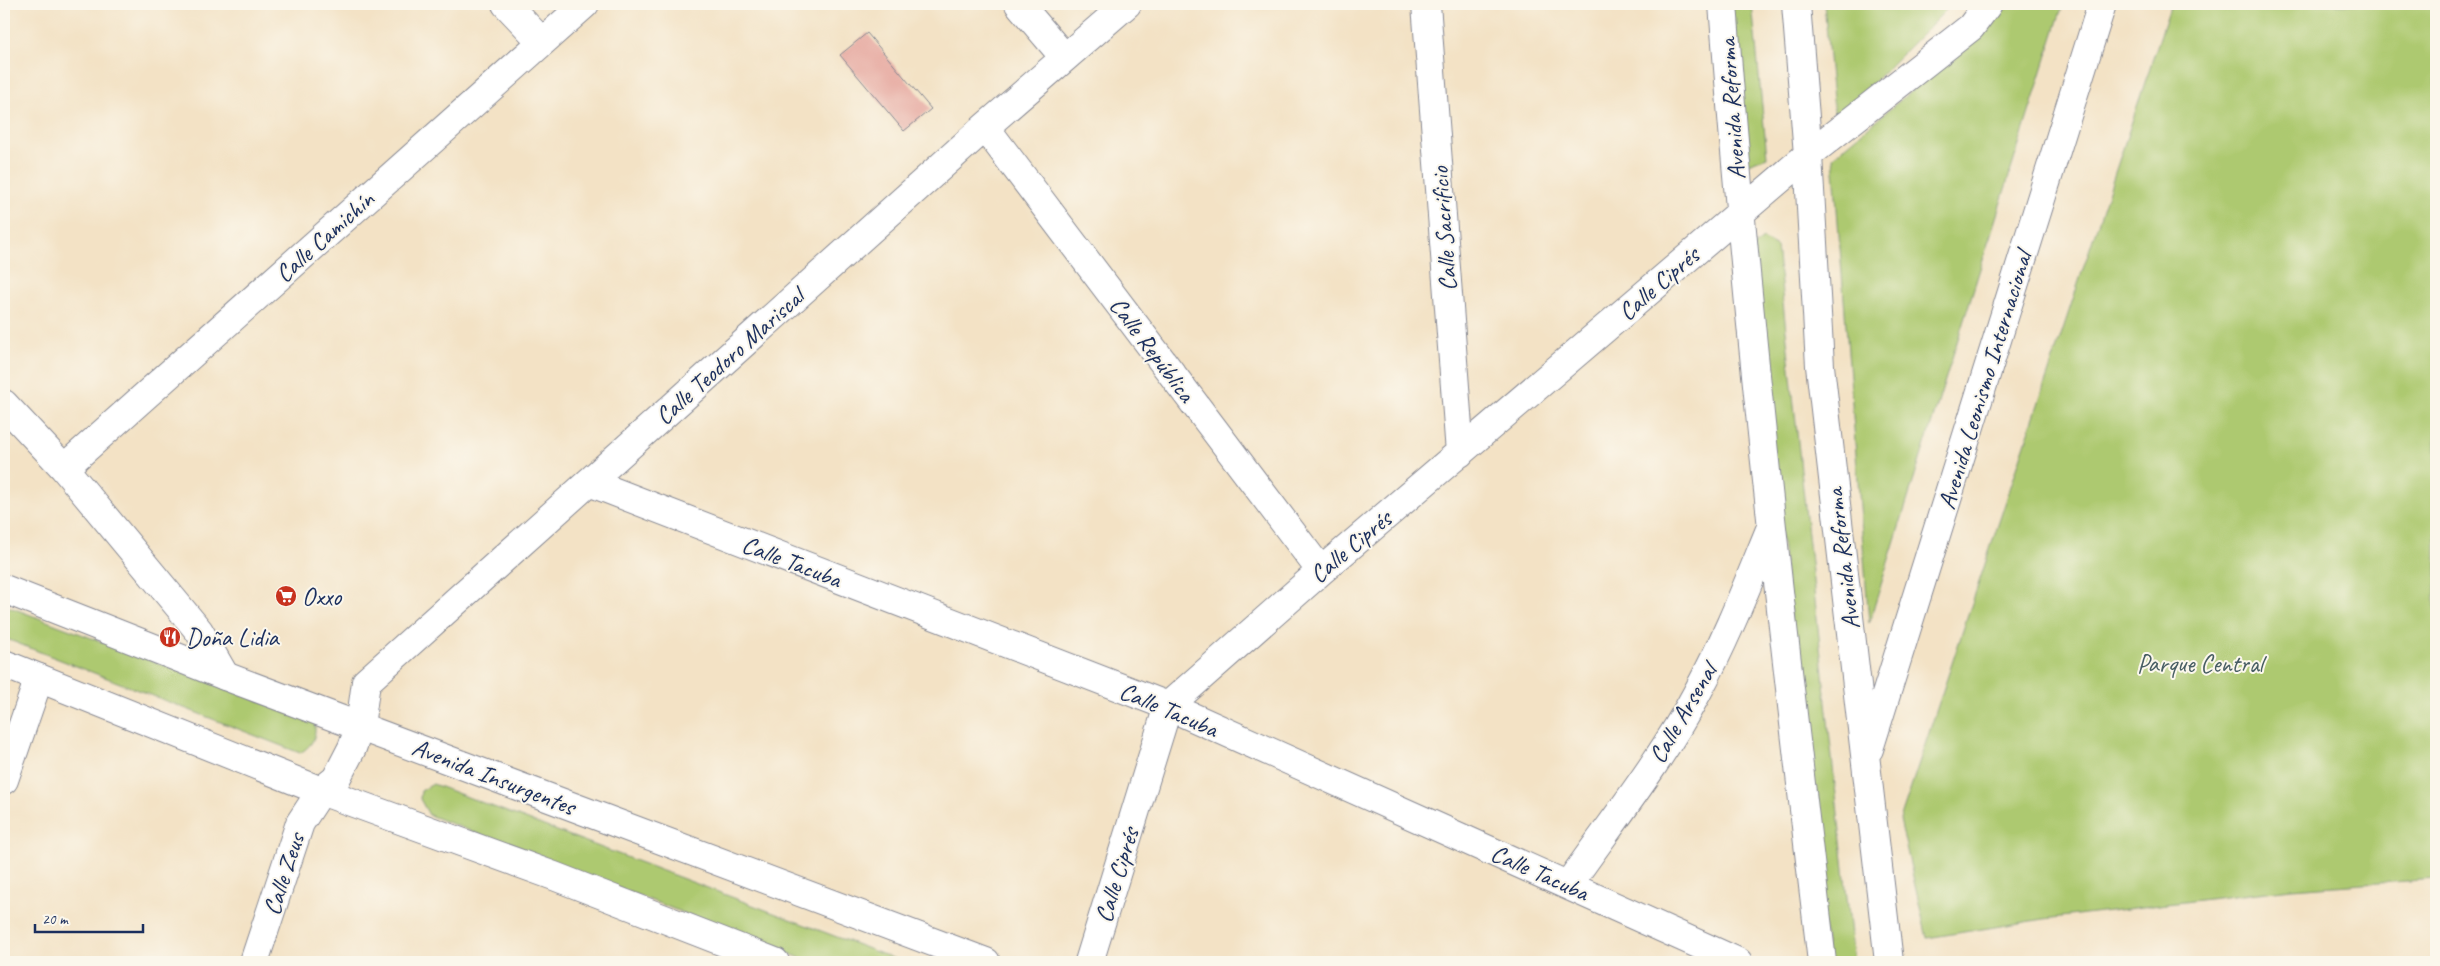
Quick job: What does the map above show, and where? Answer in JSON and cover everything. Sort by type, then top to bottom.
[{"type":"street","points":[[506,4],[542,42]]},
{"type":"street","name":"Calle Camichín","points":[[64,468],[585,4]]},
{"type":"street","points":[[1019,4],[1064,57]]},
{"type":"street","name":"Calle Teodoro Mariscal","points":[[360,726],[366,682],[985,127],[1127,4]]},
{"type":"street","name":"Calle Sacrificio","points":[[1426,4],[1460,454]]},
{"type":"street","name":"Avenida Reforma","points":[[1723,4],[1739,214],[1771,527],[1822,962]]},
{"type":"street","name":"Avenida Reforma","points":[[1796,4],[1808,155],[1820,366],[1836,523],[1866,757],[1889,962]]},
{"type":"street","points":[[1808,155],[1971,26],[1988,4]]},
{"type":"street","name":"Avenida Leonismo Internacional","points":[[1866,757],[2102,4]]},
{"type":"street","name":"Calle República","points":[[985,127],[1321,570]]},
{"type":"street","name":"Avenida Reforma","points":[[1739,214],[1808,155]]},
{"type":"street","name":"Calle Ciprés","points":[[1089,962],[1168,706],[1321,570],[1460,454],[1739,214]]},
{"type":"street","points":[[4,404],[64,468],[199,631],[225,676]]},
{"type":"street","name":"Calle Tacuba","points":[[589,482],[1168,706],[1738,962]]},
{"type":"street","name":"Calle Arsenal","points":[[1568,885],[1655,763],[1697,694],[1730,627],[1771,527]]},
{"type":"street","name":"Avenida Insurgentes","points":[[4,589],[225,676],[986,962]]},
{"type":"street","points":[[4,664],[321,791],[554,876],[775,962]]},
{"type":"street","points":[[4,780],[39,678]]},
{"type":"street","name":"Calle Zeus","points":[[254,962],[300,823],[321,791],[336,779],[352,748],[360,726]]},
{"type":"green space","points":[[1722,4],[1752,4],[1767,157],[1745,165]]},
{"type":"green space","points":[[1824,4],[1952,4],[1835,121]]},
{"type":"green space","points":[[2005,4],[2063,4],[1869,623],[1833,157],[2000,16]]},
{"type":"green space","name":"Parque Central","points":[[2171,4],[2436,4],[2436,879],[2291,889],[2044,919],[1927,938],[1900,820]]},
{"type":"green space","points":[[1763,239],[1777,247],[1854,962],[1828,962],[1750,249]]},
{"type":"green space","points":[[4,605],[315,722],[313,740],[300,753],[4,638]]},
{"type":"green space","points":[[433,784],[903,962],[811,962],[429,815],[420,799],[421,791]]},
{"type":"building","points":[[867,33],[931,109],[904,131],[840,55]]},
{"type":"place","name":"Oxxo","points":[[286,596]]},
{"type":"place","name":"Doña Lidia","points":[[170,637]]}]
